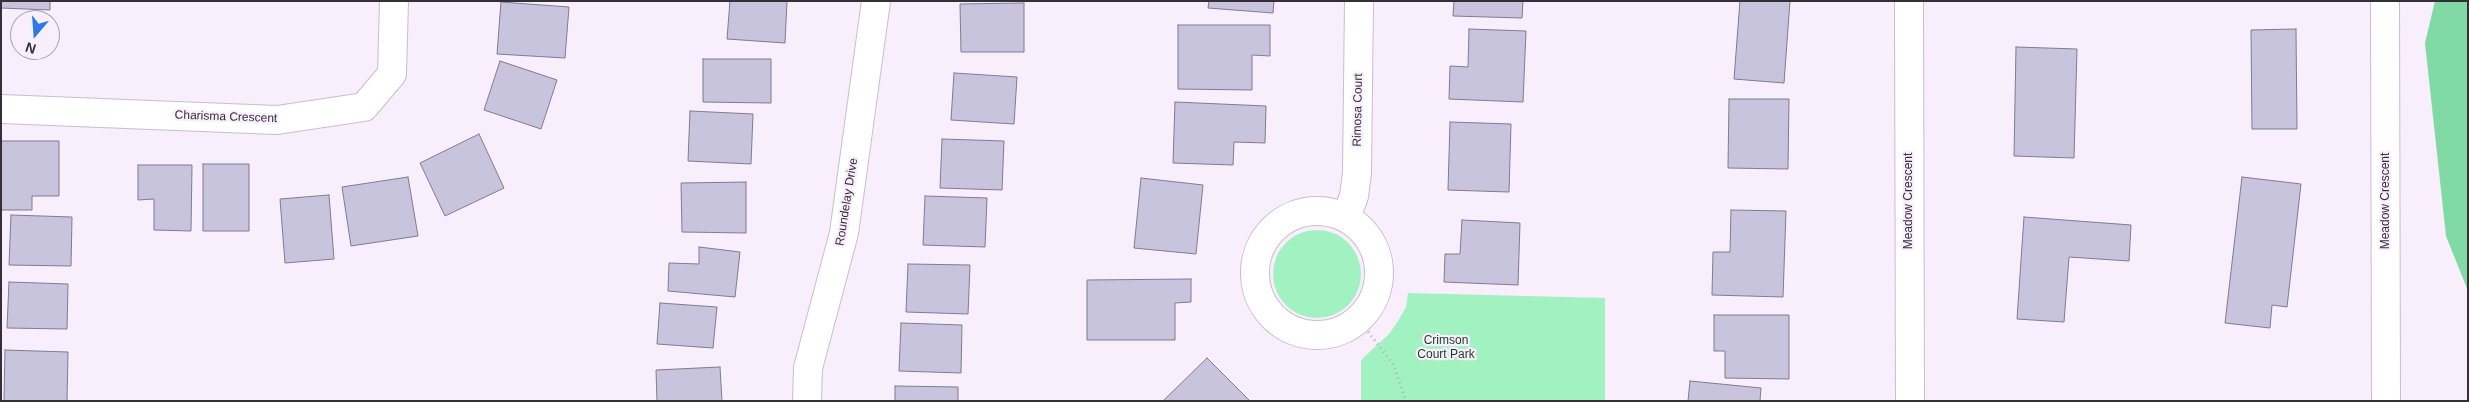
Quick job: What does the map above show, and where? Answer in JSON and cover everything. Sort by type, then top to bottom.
[{"type":"street","name":"Charisma Crescent","points":[[1,109],[277,120],[364,107],[392,74],[394,1]]},
{"type":"street","name":"Roundelay Drive","points":[[807,401],[808,368],[844,233],[876,1]]},
{"type":"street","name":"Rimosa Court","points":[[1346,218],[1354,196],[1357,173],[1359,1]]},
{"type":"street","name":"Meadow Crescent","points":[[1909,1],[1910,401]]},
{"type":"street","name":"Meadow Crescent","points":[[2385,1],[2386,401]]},
{"type":"street","points":[[1304,212],[1325,212],[1346,218],[1362,230],[1374,246],[1379,265],[1378,286],[1372,304],[1358,320],[1342,331],[1322,335],[1302,334],[1283,326],[1268,312],[1258,293],[1255,272],[1258,251],[1269,233],[1285,220],[1304,212]]},
{"type":"path","points":[[1358,320],[1393,364],[1406,401]]},
{"type":"green space","points":[[2435,1],[2468,1],[2468,291],[2446,236],[2425,43]]},
{"type":"green space","points":[[1308,230],[1326,230],[1342,237],[1354,249],[1361,265],[1361,283],[1354,299],[1342,311],[1326,318],[1308,318],[1292,311],[1280,299],[1273,283],[1273,265],[1280,249],[1292,237]]},
{"type":"green space","name":"Crimson Court Park","points":[[1408,293],[1605,298],[1605,401],[1361,401],[1361,360],[1389,334],[1406,307]]},
{"type":"building","points":[[1,1],[50,1],[50,10],[1,8]]},
{"type":"building","points":[[730,1],[787,1],[785,43],[727,39]]},
{"type":"building","points":[[1209,1],[1274,1],[1273,13],[1208,8]]},
{"type":"building","points":[[1454,1],[1523,1],[1522,18],[1453,16]]},
{"type":"building","points":[[1740,1],[1790,1],[1784,83],[1734,79]]},
{"type":"building","points":[[501,2],[569,7],[565,58],[497,54]]},
{"type":"building","points":[[1024,3],[1024,52],[961,52],[960,4]]},
{"type":"building","points":[[1178,25],[1270,25],[1270,56],[1252,55],[1252,90],[1178,89]]},
{"type":"building","points":[[1469,29],[1526,31],[1523,102],[1449,99],[1450,66],[1468,67]]},
{"type":"building","points":[[2296,29],[2297,129],[2252,129],[2251,30]]},
{"type":"building","points":[[2016,47],[2077,49],[2074,158],[2014,156]]},
{"type":"building","points":[[703,59],[771,59],[771,103],[703,102]]},
{"type":"building","points":[[500,61],[557,80],[541,129],[484,110]]},
{"type":"building","points":[[954,73],[1017,77],[1014,124],[951,120]]},
{"type":"building","points":[[1729,99],[1789,99],[1788,169],[1728,168]]},
{"type":"building","points":[[1175,102],[1266,106],[1265,143],[1234,142],[1233,165],[1173,163]]},
{"type":"building","points":[[690,111],[753,114],[751,164],[688,161]]},
{"type":"building","points":[[1450,122],[1511,124],[1509,192],[1448,190]]},
{"type":"building","points":[[479,134],[504,188],[445,216],[420,163]]},
{"type":"building","points":[[942,139],[1004,141],[1002,190],[940,188]]},
{"type":"building","points":[[1,141],[59,141],[59,196],[32,196],[32,210],[1,210]]},
{"type":"building","points":[[203,164],[249,164],[249,231],[203,231]]},
{"type":"building","points":[[138,165],[192,165],[191,231],[154,230],[154,199],[138,200]]},
{"type":"building","points":[[408,177],[418,236],[351,246],[342,187]]},
{"type":"building","points":[[2242,177],[2301,184],[2287,307],[2272,305],[2270,328],[2225,323]]},
{"type":"building","points":[[1141,178],[1203,185],[1196,254],[1134,248]]},
{"type":"building","points":[[746,182],[746,233],[682,232],[681,183]]},
{"type":"building","points":[[329,195],[334,259],[285,263],[280,199]]},
{"type":"building","points":[[925,196],[987,198],[985,247],[923,245]]},
{"type":"building","points":[[1731,210],[1786,211],[1783,297],[1712,295],[1713,252],[1730,252]]},
{"type":"building","points":[[11,215],[72,217],[71,266],[9,265]]},
{"type":"building","points":[[2024,217],[2131,225],[2129,261],[2069,257],[2064,322],[2017,319]]},
{"type":"building","points":[[1462,220],[1520,223],[1518,285],[1444,282],[1445,254],[1460,254]]},
{"type":"building","points":[[699,247],[740,252],[735,297],[668,291],[669,263],[699,264]]},
{"type":"building","points":[[908,264],[970,265],[968,314],[906,312]]},
{"type":"building","points":[[1191,279],[1191,302],[1175,303],[1175,340],[1087,340],[1087,280]]},
{"type":"building","points":[[9,282],[68,284],[67,329],[7,328]]},
{"type":"building","points":[[660,303],[717,307],[713,348],[657,344]]},
{"type":"building","points":[[1714,315],[1789,315],[1789,379],[1725,378],[1725,351],[1714,351]]},
{"type":"building","points":[[901,323],[962,325],[961,373],[899,371]]},
{"type":"building","points":[[5,350],[68,352],[67,401],[4,401]]},
{"type":"building","points":[[1207,358],[1250,401],[1163,401]]},
{"type":"building","points":[[720,367],[722,401],[657,401],[656,370]]},
{"type":"building","points":[[1690,381],[1761,388],[1760,401],[1688,401]]},
{"type":"building","points":[[895,386],[958,387],[958,401],[895,401]]}]
